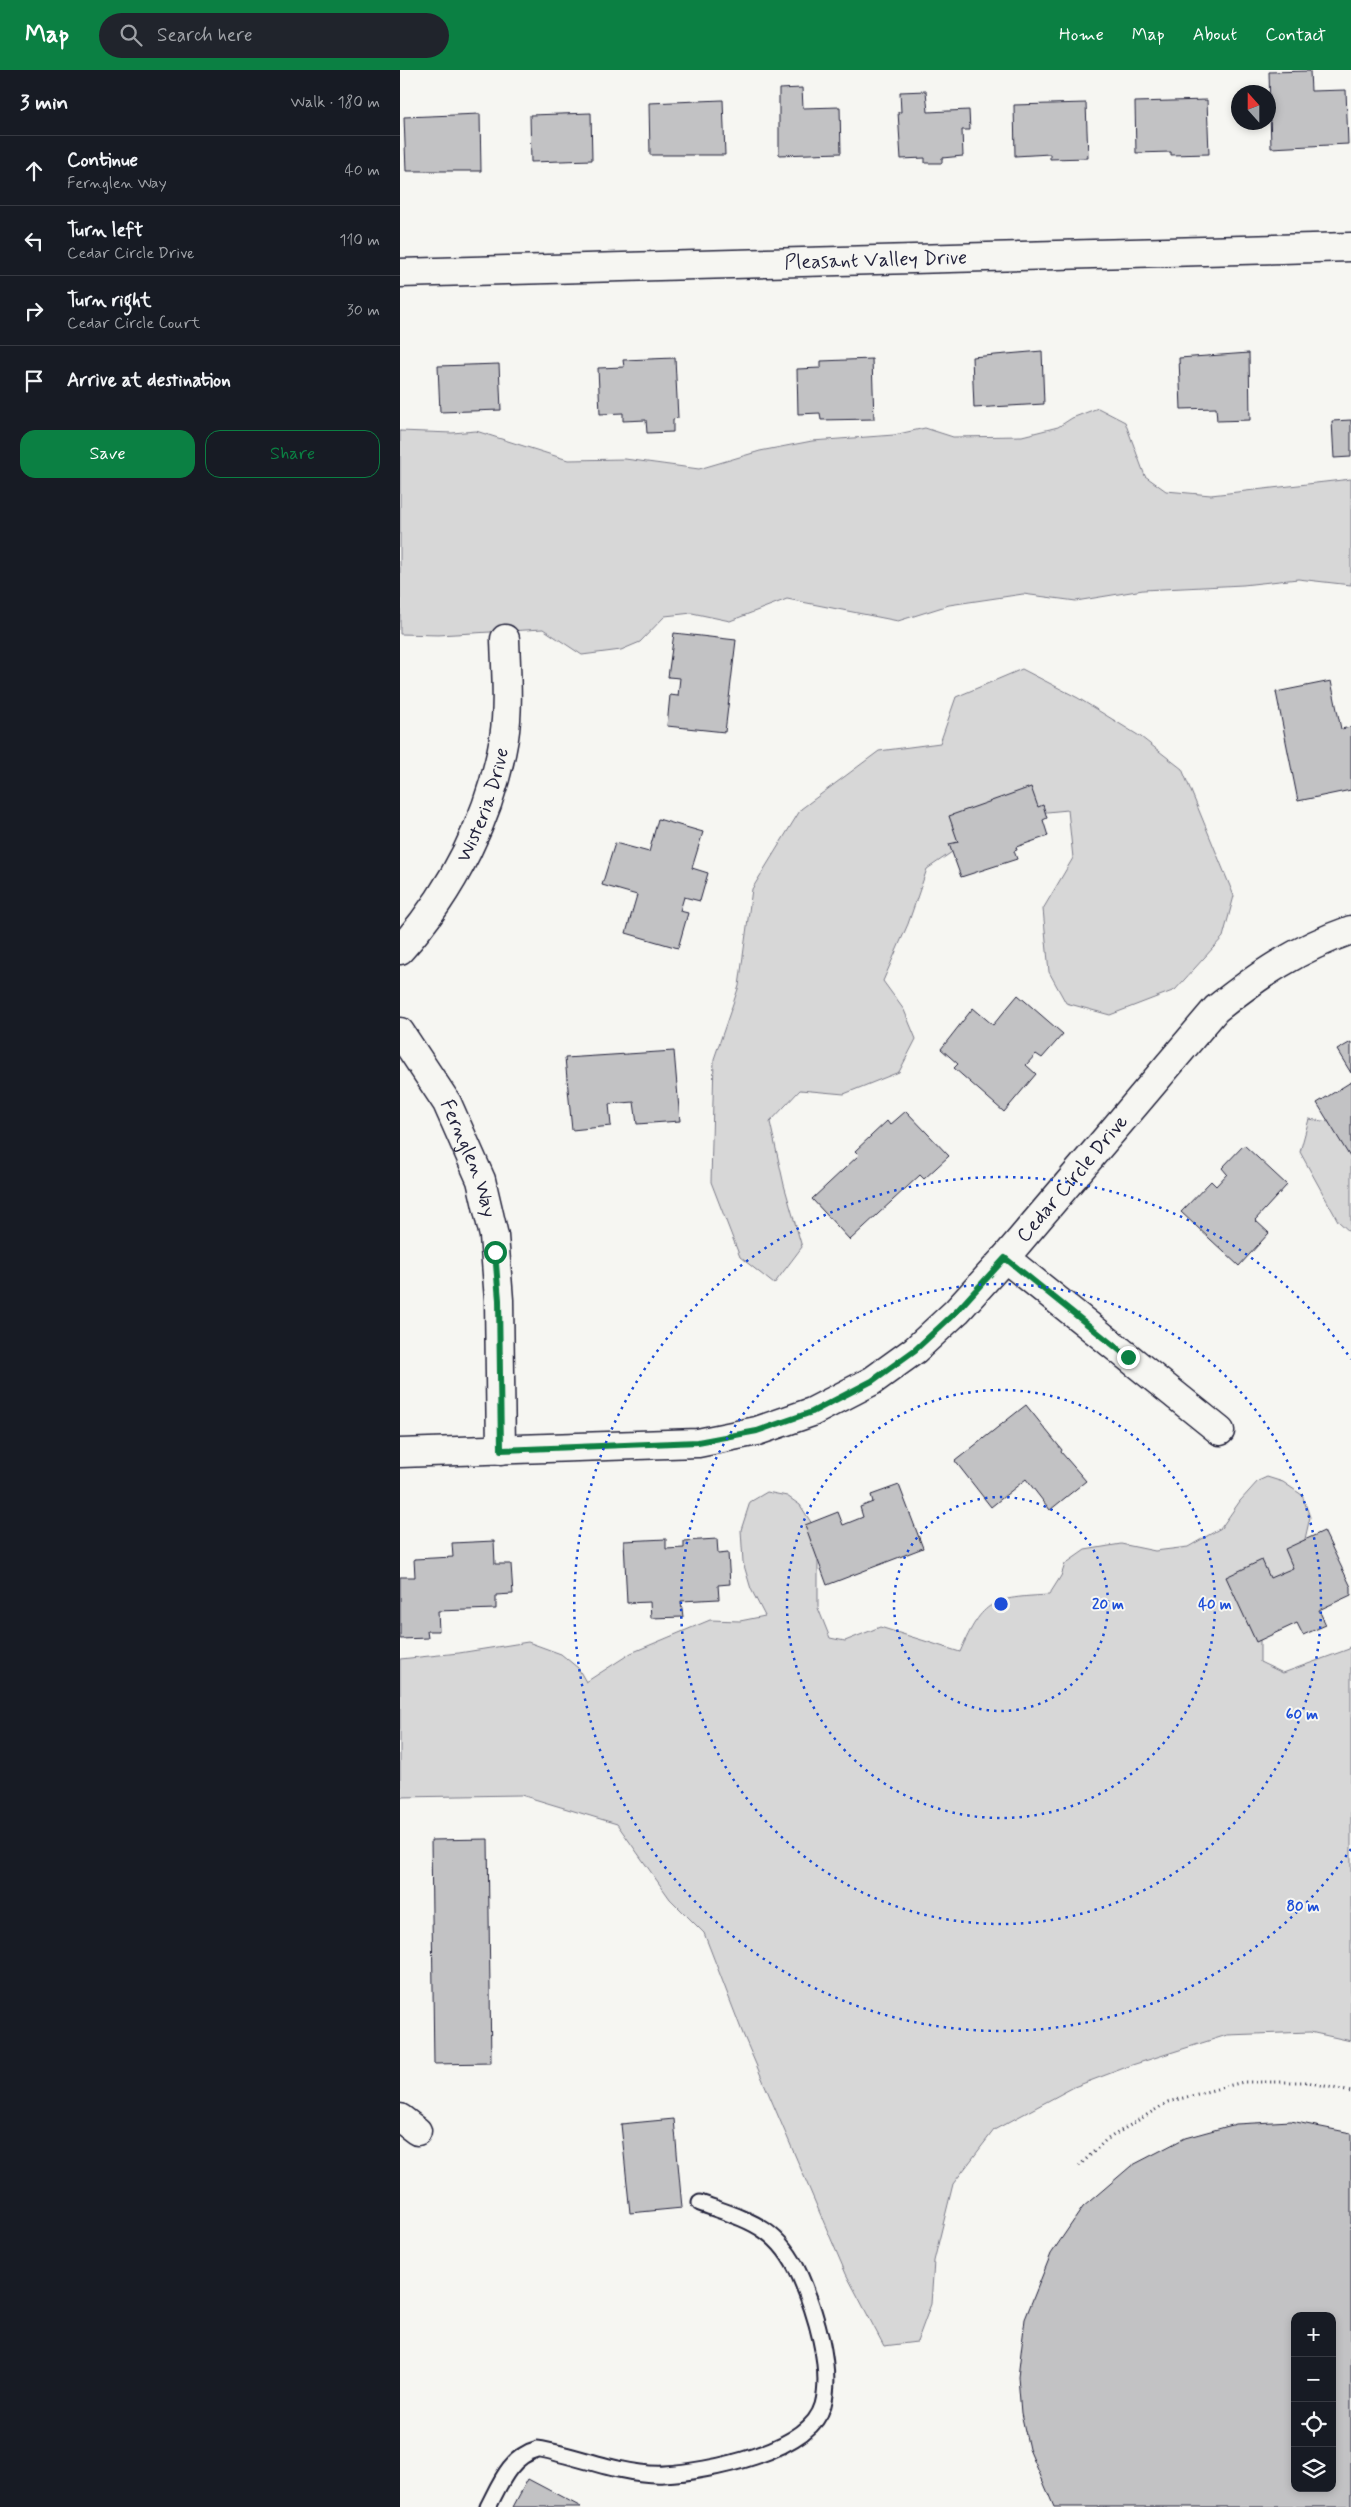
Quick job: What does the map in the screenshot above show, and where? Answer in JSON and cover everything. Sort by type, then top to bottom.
[{"type":"street","name":"Pleasant Valley Drive","points":[[400,274],[1351,247]]},
{"type":"street","name":"Wisteria Drive","points":[[400,950],[449,886],[473,838],[491,788],[504,737],[505,639]]},
{"type":"street","name":"Cedar Circle Drive","points":[[400,1453],[698,1442],[757,1431],[812,1412],[872,1381],[915,1350],[957,1311],[1005,1258],[1216,1009],[1253,979],[1308,947],[1351,930]]},
{"type":"street","name":"Fernglen Way","points":[[400,1032],[446,1103],[481,1180],[494,1236],[499,1300],[501,1450]]},
{"type":"street","points":[[1005,1258],[1220,1431]]},
{"type":"lane","points":[[488,2507],[507,2471],[523,2455],[540,2448],[619,2470],[662,2474],[702,2470],[741,2461],[780,2446],[805,2432],[822,2407],[827,2381],[812,2304],[797,2270],[776,2239],[757,2224],[700,2203]]},
{"type":"path","points":[[1079,2166],[1106,2140],[1168,2102],[1243,2082],[1307,2082],[1351,2092]]},
{"type":"shaded area","points":[[1098,408],[1125,422],[1145,476],[1166,491],[1211,495],[1351,479],[1351,585],[1298,579],[1243,585],[1143,590],[1076,601],[1023,594],[949,605],[898,621],[787,599],[730,621],[692,613],[665,616],[640,642],[621,650],[582,655],[543,629],[438,635],[400,634],[400,431],[452,433],[476,431],[568,460],[625,459],[699,469],[760,451],[812,441],[894,435],[925,428],[953,437],[1022,436],[1058,427],[1072,418]]},
{"type":"shaded area","points":[[1022,669],[1078,698],[1141,737],[1182,769],[1234,896],[1223,937],[1175,990],[1110,1015],[1066,1003],[1049,972],[1043,909],[1073,858],[1068,810],[1005,816],[927,869],[908,924],[883,981],[904,1010],[916,1039],[899,1072],[844,1094],[800,1090],[770,1122],[784,1185],[802,1247],[774,1284],[740,1257],[711,1182],[714,1059],[739,986],[752,889],[801,809],[879,751],[940,743],[956,697]]},
{"type":"shaded area","points":[[1309,1119],[1336,1123],[1351,1136],[1351,1233],[1338,1221],[1300,1152]]},
{"type":"shaded area","points":[[1267,1477],[1283,1482],[1302,1495],[1310,1517],[1300,1561],[1260,1608],[1260,1662],[1283,1673],[1349,1649],[1351,1645],[1351,2041],[1310,2032],[1227,2035],[1132,2065],[1074,2087],[994,2130],[953,2184],[934,2261],[931,2304],[917,2342],[884,2346],[846,2274],[743,2034],[704,1933],[670,1899],[617,1824],[521,1795],[400,1797],[400,1659],[459,1653],[528,1642],[561,1654],[578,1668],[586,1682],[631,1653],[710,1620],[740,1621],[765,1616],[751,1589],[743,1562],[741,1530],[750,1502],[767,1492],[787,1496],[800,1505],[814,1527],[818,1541],[818,1608],[830,1638],[845,1641],[880,1627],[960,1652],[968,1634],[984,1611],[1002,1600],[1049,1595],[1061,1576],[1065,1564],[1085,1550],[1121,1544],[1155,1551],[1188,1547],[1221,1528],[1240,1501],[1258,1481]]},
{"type":"building","points":[[1310,71],[1311,91],[1346,90],[1348,144],[1271,148],[1271,130],[1276,130],[1276,85],[1269,85],[1269,72]]},
{"type":"building","points":[[802,88],[803,108],[840,107],[841,153],[779,155],[779,89]]},
{"type":"building","points":[[926,91],[928,112],[969,110],[970,130],[962,130],[963,156],[942,158],[942,163],[925,163],[925,158],[901,159],[898,112],[901,112],[900,92]]},
{"type":"building","points":[[723,100],[725,155],[650,155],[649,103]]},
{"type":"building","points":[[1207,100],[1209,154],[1171,155],[1171,152],[1136,153],[1135,102]]},
{"type":"building","points":[[1086,103],[1088,158],[1050,159],[1050,154],[1015,156],[1014,105]]},
{"type":"building","points":[[591,113],[592,160],[531,162],[530,115]]},
{"type":"building","points":[[480,114],[481,171],[406,171],[404,117]]},
{"type":"building","points":[[1042,351],[1044,404],[974,408],[972,357]]},
{"type":"building","points":[[1249,353],[1250,420],[1217,421],[1216,408],[1181,409],[1179,358]]},
{"type":"building","points":[[675,358],[678,418],[673,419],[673,432],[647,433],[646,420],[623,421],[623,413],[600,414],[598,368],[624,367],[623,360]]},
{"type":"building","points":[[872,359],[874,419],[821,420],[820,413],[798,414],[797,369],[821,368],[821,361]]},
{"type":"building","points":[[499,364],[501,410],[440,412],[438,366]]},
{"type":"building","points":[[1351,420],[1351,457],[1334,458],[1332,421]]},
{"type":"building","points":[[674,633],[736,640],[725,732],[667,726],[670,695],[678,696],[680,678],[668,677]]},
{"type":"building","points":[[1331,681],[1341,729],[1351,727],[1351,790],[1298,801],[1276,692]]},
{"type":"building","points":[[1031,787],[1038,807],[1043,805],[1047,818],[1043,820],[1048,836],[1016,847],[1017,850],[1014,851],[1017,859],[961,877],[949,844],[958,842],[949,816]]},
{"type":"building","points":[[658,819],[703,832],[692,868],[708,873],[700,901],[684,897],[680,911],[688,913],[678,948],[626,933],[637,895],[602,885],[615,843],[649,852]]},
{"type":"building","points":[[1018,995],[1063,1034],[1042,1058],[1036,1054],[1026,1065],[1036,1074],[1004,1112],[954,1068],[958,1064],[941,1049],[973,1008],[993,1025]]},
{"type":"building","points":[[1351,1042],[1351,1073],[1337,1050]]},
{"type":"building","points":[[674,1051],[680,1121],[637,1124],[634,1102],[609,1104],[611,1126],[572,1130],[565,1058]]},
{"type":"building","points":[[1351,1082],[1351,1156],[1350,1157],[1317,1103]]},
{"type":"building","points":[[906,1111],[949,1156],[924,1179],[920,1175],[850,1240],[812,1199],[859,1155],[855,1151],[887,1121],[890,1125]]},
{"type":"building","points":[[1244,1145],[1287,1185],[1255,1220],[1269,1233],[1239,1266],[1181,1212],[1211,1181],[1216,1186],[1227,1174],[1222,1168]]},
{"type":"building","points":[[1026,1405],[1062,1450],[1061,1452],[1086,1481],[1050,1510],[1026,1479],[991,1507],[955,1461]]},
{"type":"building","points":[[899,1485],[923,1548],[827,1585],[805,1525],[838,1512],[843,1525],[863,1517],[860,1507],[873,1502],[871,1495]]},
{"type":"building","points":[[1324,1531],[1351,1587],[1351,1595],[1319,1610],[1326,1625],[1303,1635],[1297,1623],[1256,1642],[1226,1577],[1262,1560],[1270,1578],[1293,1568],[1285,1549]]},
{"type":"building","points":[[666,1539],[666,1549],[684,1548],[684,1541],[717,1539],[718,1554],[728,1553],[730,1584],[718,1585],[719,1599],[681,1601],[683,1617],[651,1618],[650,1602],[627,1603],[624,1541]]},
{"type":"building","points":[[494,1541],[495,1564],[511,1564],[513,1594],[496,1595],[496,1609],[438,1611],[439,1631],[427,1631],[428,1638],[400,1639],[400,1577],[415,1577],[414,1559],[453,1557],[452,1543]]},
{"type":"building","points":[[488,1839],[491,2063],[434,2064],[431,1840]]},
{"type":"building","points":[[674,2119],[682,2208],[630,2213],[621,2124]]},
{"type":"building","points":[[1291,2121],[1351,2133],[1351,2507],[1054,2507],[1029,2449],[1021,2413],[1018,2377],[1025,2319],[1051,2254],[1083,2207],[1131,2166],[1185,2138],[1236,2124]]},
{"type":"building","points":[[528,2479],[581,2507],[513,2507]]},
{"type":"route","points":[[495,1252],[499,1300],[501,1450],[698,1442],[757,1431],[812,1412],[872,1381],[915,1350],[957,1311],[1005,1258],[1128,1357]]}]
